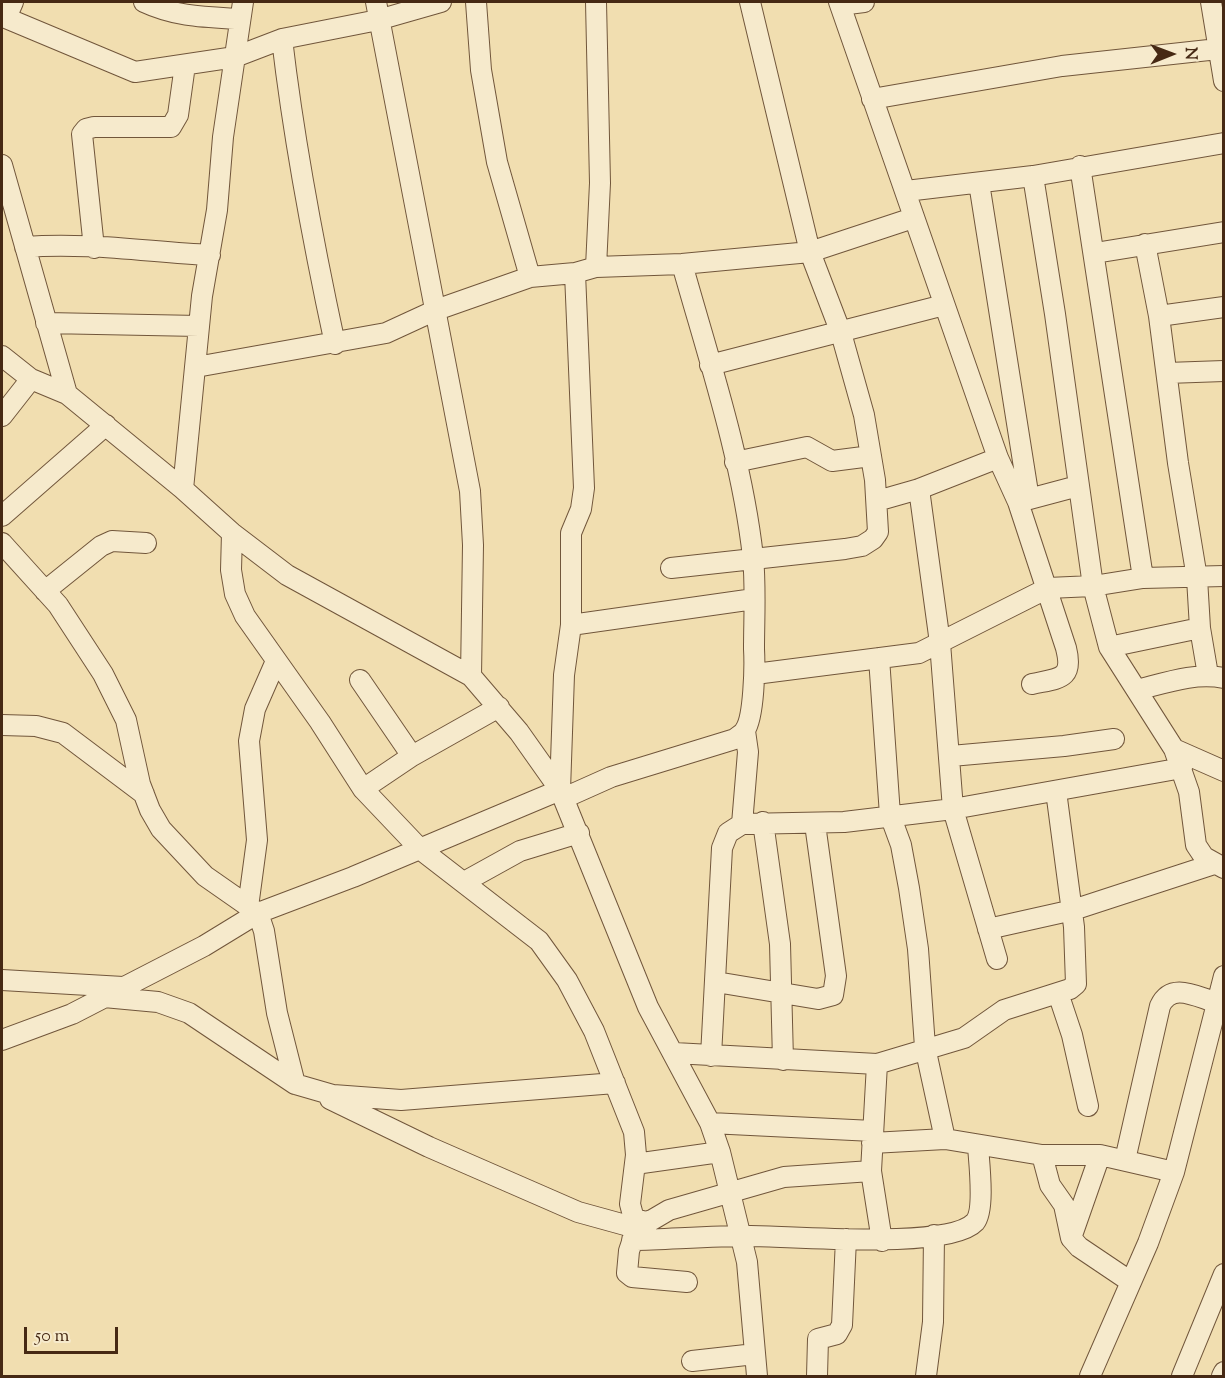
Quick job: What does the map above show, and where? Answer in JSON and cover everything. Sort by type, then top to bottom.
[{"type":"street","points":[[144,2],[166,12],[185,16],[241,10],[199,326],[183,489]]},
{"type":"street","points":[[6,17],[135,72],[235,57],[282,39],[377,11],[441,2]]},
{"type":"street","points":[[476,2],[482,70],[497,162],[530,278]]},
{"type":"street","points":[[596,2],[600,183],[596,267]]},
{"type":"street","points":[[671,568],[808,555],[862,546],[873,539],[878,532],[877,501],[864,414],[841,333],[810,252],[750,2]]},
{"type":"street","points":[[864,2],[839,3],[998,458],[1023,500]]},
{"type":"street","points":[[1211,2],[1224,81]]},
{"type":"street","points":[[377,11],[470,491],[473,545],[471,676]]},
{"type":"street","points":[[282,39],[305,204],[335,344]]},
{"type":"street","points":[[872,99],[1062,66],[1218,49]]},
{"type":"street","points":[[94,248],[82,134],[86,129],[94,127],[171,127],[178,115],[185,65]]},
{"type":"street","points":[[906,191],[1033,176],[1080,166],[1224,143]]},
{"type":"street","points":[[1080,166],[1143,578]]},
{"type":"street","points":[[1033,176],[1093,586],[1109,647],[1174,749],[1189,792],[1196,844],[1204,857],[1219,866]]},
{"type":"street","points":[[3,177],[67,394]]},
{"type":"street","points":[[979,183],[1023,500],[1070,662],[1068,671],[1062,677],[1032,684]]},
{"type":"street","points":[[196,367],[335,344],[386,333],[436,310],[530,278],[575,273],[596,267],[682,264],[810,252],[913,219]]},
{"type":"street","points":[[1095,253],[1224,232]]},
{"type":"street","points":[[25,247],[66,244],[94,248],[210,255]]},
{"type":"street","points":[[1137,690],[1216,676],[1200,628],[1197,578],[1178,463],[1159,316],[1145,244]]},
{"type":"street","points":[[682,264],[735,462],[753,560],[755,674],[745,731],[748,764],[742,824]]},
{"type":"street","points":[[562,794],[564,675],[571,625],[571,533],[580,509],[584,488],[575,273]]},
{"type":"street","points":[[710,364],[841,333],[944,305]]},
{"type":"street","points":[[1159,316],[1224,307]]},
{"type":"street","points":[[46,323],[199,326]]},
{"type":"street","points":[[2,356],[31,379],[67,394],[183,489],[232,533],[287,575],[471,676],[499,707],[562,794],[648,1006],[710,1123],[720,1152],[747,1262],[757,1377]]},
{"type":"street","points":[[1167,373],[1223,375]]},
{"type":"street","points":[[2,416],[31,379]]},
{"type":"street","points":[[2,516],[106,425]]},
{"type":"street","points":[[735,462],[807,447],[832,461],[871,456]]},
{"type":"street","points":[[877,501],[919,489],[998,458]]},
{"type":"street","points":[[1023,500],[1078,486]]},
{"type":"street","points":[[919,489],[940,643],[951,756],[953,809],[997,959]]},
{"type":"street","points":[[232,533],[231,570],[236,594],[245,616],[320,722],[363,789],[420,849],[525,927],[553,958],[594,1031],[634,1132],[635,1164],[630,1204],[636,1230],[626,1267],[627,1273],[632,1276],[687,1282]]},
{"type":"street","points":[[45,591],[102,546],[112,541],[146,543]]},
{"type":"street","points":[[2,543],[58,605],[114,694],[126,720],[144,794],[161,830],[205,876],[253,910],[264,931],[277,1013],[295,1084]]},
{"type":"street","points":[[755,674],[920,653],[1048,588],[1093,586],[1143,578],[1224,576]]},
{"type":"street","points":[[571,625],[754,599]]},
{"type":"street","points":[[1109,647],[1200,628]]},
{"type":"street","points":[[879,658],[890,815],[901,845],[909,888],[918,949],[925,1047],[945,1139]]},
{"type":"street","points":[[253,910],[257,840],[249,741],[255,710],[276,661]]},
{"type":"street","points":[[360,680],[412,756]]},
{"type":"street","points":[[363,789],[412,756],[499,707]]},
{"type":"street","points":[[2,725],[36,726],[63,733],[144,794]]},
{"type":"street","points":[[2,1040],[72,1014],[204,946],[253,910],[562,794],[735,739],[745,731]]},
{"type":"street","points":[[951,756],[1114,739]]},
{"type":"street","points":[[1174,749],[1224,771]]},
{"type":"street","points":[[711,1056],[722,848],[728,833],[742,824],[764,822],[815,824],[953,809],[1182,768]]},
{"type":"street","points":[[674,1053],[877,1064],[925,1047],[964,1038],[1004,1010],[1058,993],[1076,984],[1077,952],[1073,910],[1056,791]]},
{"type":"street","points":[[764,822],[784,992],[783,1060]]},
{"type":"street","points":[[716,982],[818,999],[833,995],[836,988],[815,824]]},
{"type":"street","points":[[464,882],[520,851],[579,833]]},
{"type":"street","points":[[988,928],[1073,910],[1219,866]]},
{"type":"street","points":[[2,980],[123,987]]},
{"type":"street","points":[[1090,1377],[1131,1282],[1174,1172],[1222,994],[1178,991],[1164,997],[1125,1160]]},
{"type":"street","points":[[1058,993],[1072,1035],[1088,1106]]},
{"type":"street","points":[[104,997],[158,1002],[189,1013],[295,1084],[429,1147],[567,1207],[596,1219],[636,1230],[882,1241],[966,1229],[976,1221],[980,1209],[978,1146]]},
{"type":"street","points":[[877,1064],[871,1170],[882,1241]]},
{"type":"street","points":[[314,1092],[401,1100],[615,1083]]},
{"type":"street","points":[[710,1123],[873,1137],[945,1139],[1042,1155],[1100,1155],[1174,1172]]},
{"type":"street","points":[[635,1164],[720,1152]]},
{"type":"street","points":[[1042,1155],[1050,1185],[1064,1205],[1071,1238],[1079,1247],[1131,1282]]},
{"type":"street","points":[[1071,1238],[1100,1155]]},
{"type":"street","points":[[636,1230],[669,1210],[784,1177],[871,1170]]},
{"type":"street","points":[[926,1377],[933,1322],[934,1235]]},
{"type":"street","points":[[817,1377],[818,1339],[837,1334],[842,1325],[846,1239]]},
{"type":"street","points":[[1182,1377],[1224,1274]]},
{"type":"street","points":[[692,1360],[755,1354]]},
{"type":"street","points":[[1222,1377],[1224,1372]]}]
